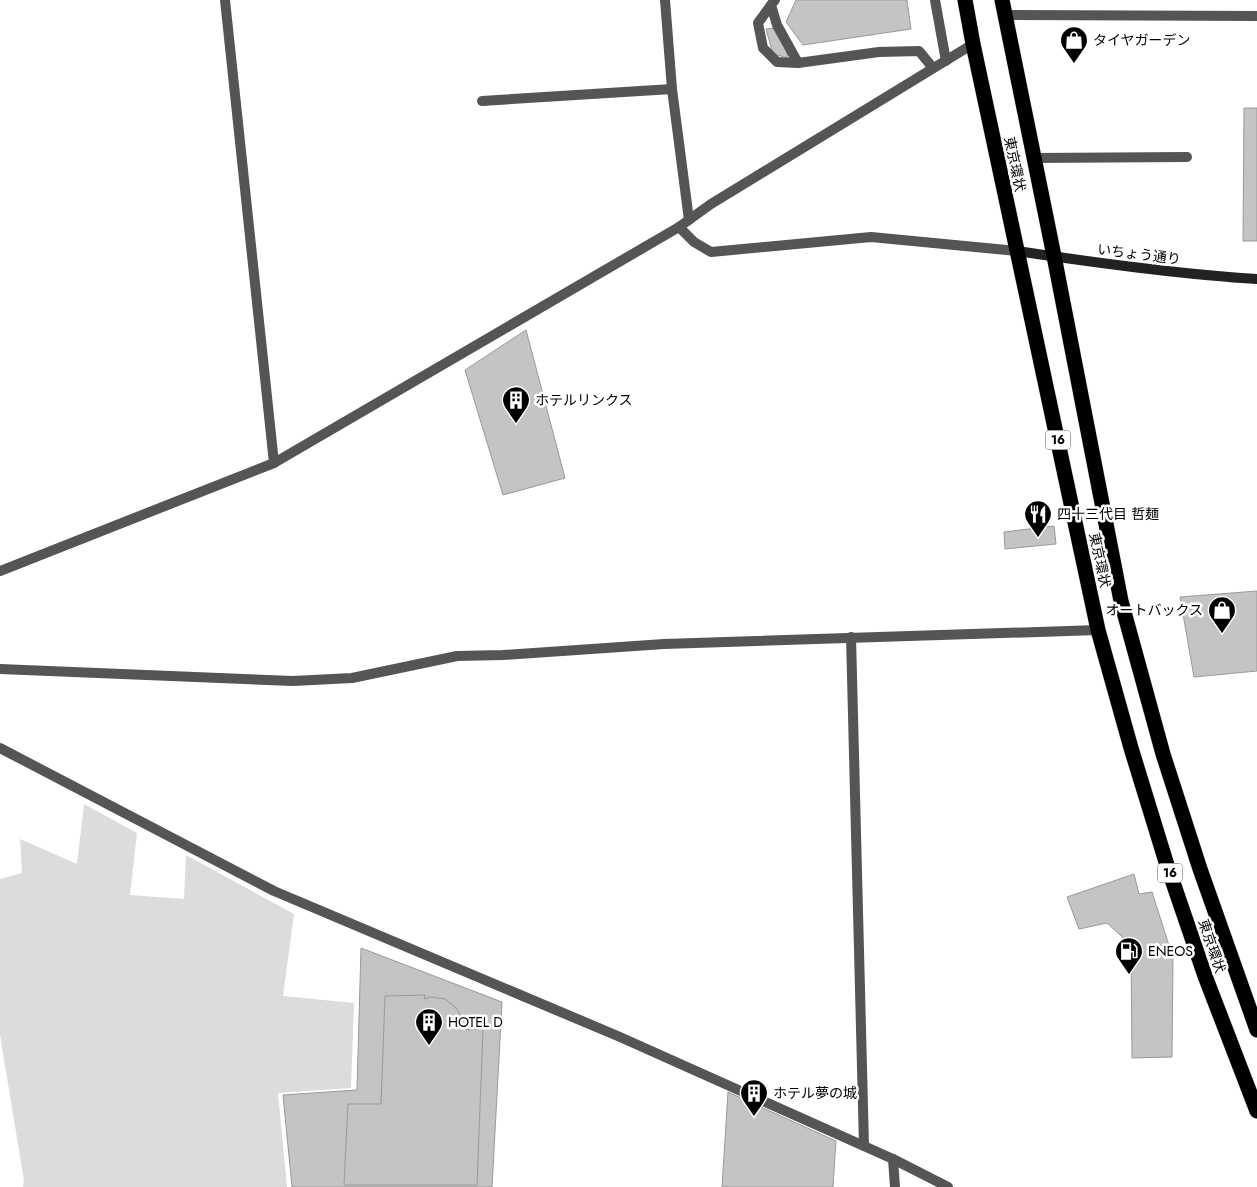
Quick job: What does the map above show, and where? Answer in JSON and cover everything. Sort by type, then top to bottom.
[{"type":"highway","name":"東京環状","points":[[965,0],[1098,630],[1131,748],[1166,862],[1205,976],[1257,1111]]},
{"type":"highway","name":"東京環状","points":[[1003,8],[1054,256],[1120,601],[1162,754],[1257,1030]]},
{"type":"street","points":[[224,0],[274,463]]},
{"type":"street","points":[[665,0],[672,89],[688,220]]},
{"type":"street","points":[[935,0],[946,60]]},
{"type":"street","points":[[773,2],[758,23],[763,48],[777,62],[798,63],[878,52],[919,50],[933,68]]},
{"type":"street","points":[[773,2],[777,25],[798,63]]},
{"type":"street","points":[[1003,8],[1257,16]]},
{"type":"street","points":[[0,571],[274,463],[679,227],[711,204],[973,44]]},
{"type":"street","points":[[482,101],[672,89]]},
{"type":"street","points":[[1034,158],[1187,157]]},
{"type":"street","points":[[679,227],[694,242],[711,252],[871,237],[1017,251]]},
{"type":"street","name":"いちょう通り","points":[[1017,251],[1170,272],[1257,279]]},
{"type":"street","points":[[0,669],[293,680],[352,678],[457,656],[503,655],[664,644],[1098,630]]},
{"type":"street","points":[[851,637],[864,1146]]},
{"type":"street","points":[[0,748],[274,892],[620,1037],[893,1159],[948,1187]]},
{"type":"street","points":[[893,1159],[895,1187]]},
{"type":"shaded area","points":[[84,804],[137,833],[130,895],[184,899],[186,855],[294,914],[283,996],[354,1003],[351,1088],[278,1093],[287,1187],[23,1187],[24,1181],[0,1035],[0,879],[22,873],[20,839],[77,864]]},
{"type":"building","points":[[796,0],[907,0],[911,29],[803,45],[786,22]]},
{"type":"building","points":[[773,28],[786,50],[788,58],[773,54],[766,29]]},
{"type":"building","points":[[1244,108],[1257,108],[1257,241],[1243,241]]},
{"type":"building","name":"ホテルリンクス","points":[[526,330],[565,478],[503,495],[465,370]]},
{"type":"building","points":[[1054,526],[1056,544],[1005,549],[1004,532]]},
{"type":"building","name":"オートバックス","points":[[1257,591],[1257,671],[1194,677],[1180,597]]},
{"type":"building","points":[[1134,874],[1139,894],[1152,892],[1173,958],[1172,1057],[1132,1058],[1131,945],[1107,923],[1079,929],[1067,897]]},
{"type":"building","name":"HOTEL D","points":[[361,948],[502,1002],[492,1187],[292,1187],[283,1095],[357,1090]]},
{"type":"building","points":[[425,995],[424,999],[431,997],[445,999],[456,1008],[466,1023],[466,1030],[483,1029],[477,1185],[344,1185],[348,1104],[381,1104],[385,996]]},
{"type":"building","name":"ホテル夢の城","points":[[728,1092],[836,1141],[833,1187],[722,1187]]},
{"type":"place","name":"タイヤガーデン","points":[[1074,64]]},
{"type":"place","name":"ホテルリンクス","points":[[516,424]]},
{"type":"place","name":"四十三代目 哲麺","points":[[1038,538]]},
{"type":"place","name":"オートバックス","points":[[1222,634]]},
{"type":"place","name":"ENEOS","points":[[1129,975]]},
{"type":"place","name":"HOTEL D","points":[[429,1046]]},
{"type":"place","name":"ホテル夢の城","points":[[754,1117]]}]
